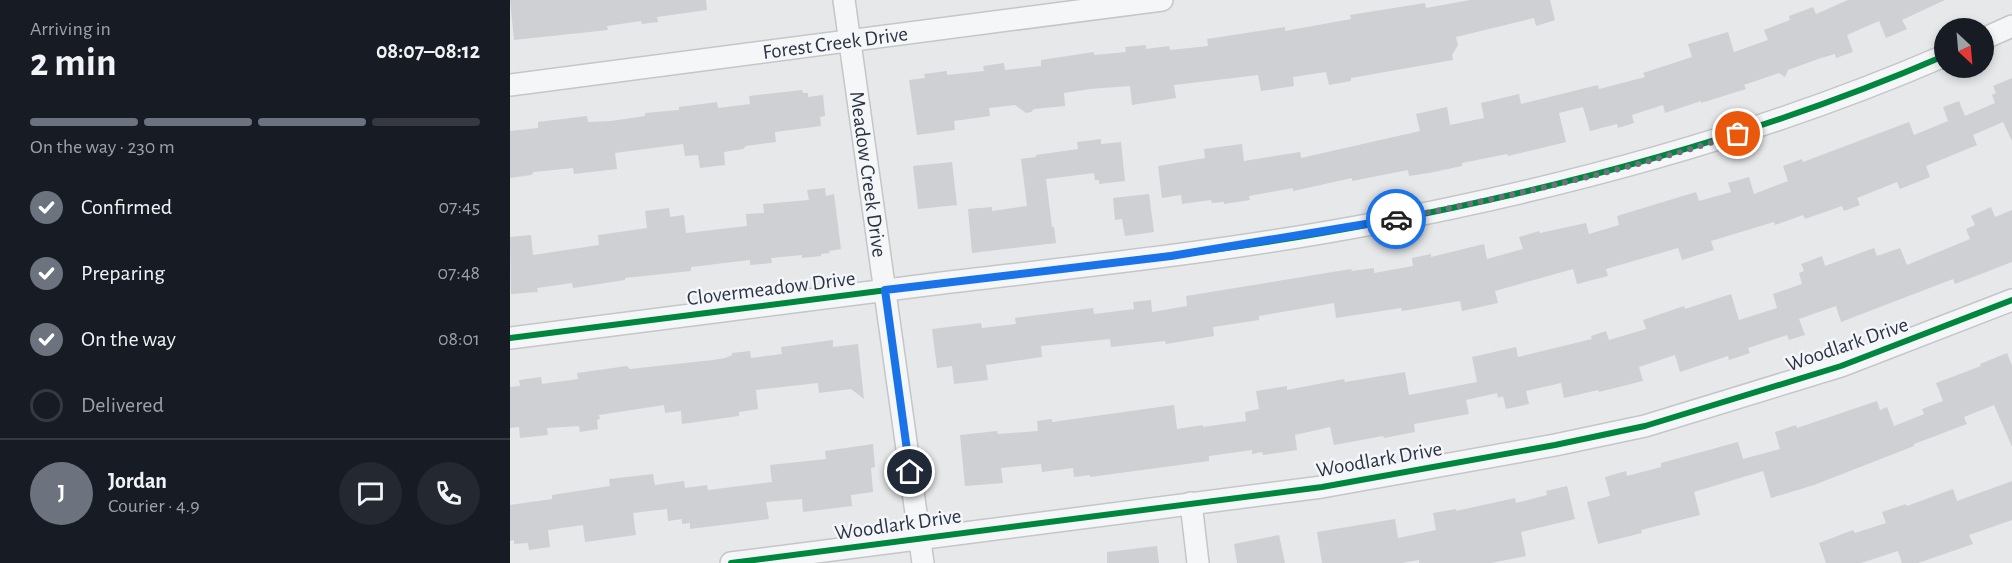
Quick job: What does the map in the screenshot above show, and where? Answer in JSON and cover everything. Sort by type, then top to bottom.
[{"type":"street","name":"Meadow Creek Drive","points":[[844,0],[923,563]]},
{"type":"street","name":"Forest Creek Drive","points":[[510,85],[1162,0]]},
{"type":"street","points":[[1994,34],[2012,26]]},
{"type":"street","name":"Clovermeadow Drive","points":[[510,338],[1171,256],[1371,224],[1502,198],[1720,140],[1883,83],[1934,60]]},
{"type":"street","name":"Woodlark Drive","points":[[731,563],[1322,487],[1555,445],[1646,426],[1841,366],[2012,300]]},
{"type":"street","points":[[1191,503],[1198,563]]},
{"type":"building","points":[[510,0],[706,0],[707,10],[657,17],[658,22],[642,24],[641,21],[607,26],[608,30],[514,40]]},
{"type":"building","points":[[1470,0],[1550,0],[1555,20],[1536,26],[1534,18],[1456,37],[1458,45],[1452,55],[1453,60],[1351,78],[1351,81],[1329,85],[1326,72],[1293,77],[1294,86],[1261,91],[1258,75],[1174,85],[1176,98],[1132,105],[1130,86],[1090,89],[1064,93],[1065,106],[1034,109],[1026,113],[1015,105],[989,108],[990,116],[954,121],[955,130],[917,135],[909,80],[925,78],[924,74],[947,71],[947,75],[984,71],[983,66],[1004,63],[1005,70],[1041,66],[1041,60],[1094,52],[1094,55],[1126,52],[1125,47],[1146,45],[1146,49],[1169,46],[1170,50],[1208,46],[1207,39],[1285,27],[1285,31],[1351,19],[1350,15],[1425,3],[1426,8]]},
{"type":"building","points":[[1848,0],[1945,0],[1902,20],[1907,29],[1886,38],[1879,21],[1847,35],[1853,52],[1836,58],[1835,54],[1821,58],[1788,70],[1785,77],[1779,73],[1744,85],[1746,89],[1701,103],[1701,101],[1665,113],[1663,105],[1632,115],[1634,123],[1618,128],[1617,124],[1590,131],[1583,107],[1559,113],[1566,142],[1508,156],[1507,154],[1462,163],[1462,166],[1429,173],[1409,176],[1408,170],[1352,181],[1352,178],[1293,191],[1293,188],[1249,196],[1250,200],[1224,204],[1224,202],[1212,203],[1211,200],[1182,204],[1181,195],[1162,198],[1158,166],[1205,158],[1204,149],[1242,144],[1244,161],[1300,152],[1301,158],[1420,131],[1416,114],[1447,107],[1450,125],[1484,118],[1481,103],[1519,94],[1521,104],[1598,85],[1599,89],[1645,77],[1643,73],[1692,57],[1688,44],[1728,32],[1734,52],[1768,40],[1764,30],[1790,20],[1789,16],[1813,7],[1816,14]]},
{"type":"building","points":[[2012,78],[2012,141],[2003,122],[1973,135],[1977,145],[1926,166],[1930,177],[1900,189],[1897,182],[1857,198],[1860,205],[1844,211],[1842,206],[1805,219],[1803,215],[1775,225],[1774,222],[1711,241],[1714,250],[1682,260],[1678,248],[1606,269],[1608,276],[1577,284],[1573,269],[1495,291],[1498,303],[1462,311],[1460,301],[1402,311],[1401,308],[1336,318],[1334,303],[1259,316],[1259,320],[1213,327],[1214,336],[1166,344],[1165,341],[1111,347],[1110,339],[1041,346],[1042,357],[986,365],[988,380],[954,384],[952,366],[937,368],[932,329],[981,323],[982,328],[1016,324],[1015,318],[1093,308],[1094,314],[1134,309],[1133,302],[1151,300],[1152,312],[1187,306],[1186,296],[1351,269],[1352,271],[1374,268],[1374,273],[1413,266],[1412,258],[1431,254],[1431,257],[1484,244],[1487,259],[1523,249],[1519,237],[1586,223],[1589,234],[1619,225],[1617,216],[1696,192],[1699,201],[1731,192],[1728,183],[1749,177],[1754,194],[1788,181],[1783,166],[1802,159],[1803,162],[1909,122],[1914,135],[1948,121],[1943,107],[1959,101],[1965,116],[1995,103],[1992,95],[1996,93],[1993,86]]},
{"type":"building","points":[[802,90],[803,93],[808,93],[808,97],[823,95],[825,116],[820,117],[821,126],[775,132],[776,142],[724,152],[725,165],[700,168],[698,155],[685,156],[683,144],[615,153],[617,169],[574,174],[573,168],[534,172],[531,175],[510,178],[510,131],[538,128],[538,122],[587,116],[588,122],[611,121],[645,116],[645,113],[679,110],[679,107],[717,102],[718,108],[750,104],[749,96]]},
{"type":"building","points":[[1101,139],[1101,144],[1121,142],[1125,181],[1099,184],[1099,180],[1095,180],[1094,173],[1046,179],[1056,243],[972,253],[968,209],[992,207],[992,211],[1027,206],[1021,159],[1078,149],[1077,142]]},
{"type":"building","points":[[952,162],[957,205],[918,209],[913,166]]},
{"type":"building","points":[[825,188],[826,196],[834,194],[841,249],[829,251],[830,253],[802,258],[802,255],[771,258],[772,263],[750,265],[750,260],[691,267],[691,271],[625,278],[625,280],[573,288],[572,283],[537,288],[538,292],[511,294],[510,237],[531,235],[533,255],[599,245],[598,235],[647,228],[645,211],[669,208],[670,217],[684,215],[686,233],[747,226],[746,214],[764,213],[763,204],[809,200],[807,190]]},
{"type":"building","points":[[1149,194],[1154,232],[1125,236],[1122,219],[1115,220],[1113,198]]},
{"type":"building","points":[[1991,207],[1995,217],[2012,210],[2012,262],[1955,284],[1953,279],[1841,322],[1836,306],[1799,319],[1805,335],[1789,340],[1787,335],[1748,348],[1750,353],[1729,360],[1728,356],[1680,372],[1675,355],[1639,367],[1643,381],[1564,398],[1561,383],[1526,391],[1529,404],[1506,409],[1503,396],[1498,398],[1497,393],[1466,400],[1469,414],[1414,424],[1415,432],[1384,438],[1383,436],[1334,445],[1330,427],[1295,435],[1297,450],[1263,455],[1262,452],[1252,454],[1252,450],[1209,456],[1209,461],[1090,477],[1090,475],[1074,477],[1073,468],[1042,472],[1041,464],[1001,468],[1003,483],[965,486],[960,435],[997,431],[998,434],[1038,431],[1037,421],[1052,419],[1052,422],[1174,405],[1177,429],[1246,421],[1245,412],[1259,409],[1256,391],[1287,386],[1287,390],[1344,379],[1345,382],[1405,372],[1409,395],[1477,382],[1472,357],[1516,347],[1518,357],[1592,339],[1591,336],[1606,331],[1609,340],[1646,329],[1643,320],[1684,306],[1685,309],[1731,294],[1739,320],[1777,308],[1773,294],[1802,284],[1799,273],[1804,271],[1801,264],[1822,256],[1825,266],[1874,248],[1877,256],[1900,248],[1907,265],[1970,239],[1966,229],[1975,225],[1971,216]]},
{"type":"building","points":[[833,340],[833,347],[858,344],[864,399],[851,389],[819,393],[818,383],[756,390],[758,409],[739,412],[739,416],[682,424],[681,411],[665,413],[664,405],[599,415],[598,429],[580,432],[579,426],[547,428],[548,435],[520,438],[519,427],[510,428],[510,387],[520,386],[519,380],[541,377],[542,384],[578,379],[577,373],[627,366],[630,369],[713,360],[725,358],[732,353],[750,351],[751,358],[782,354],[781,347]]},
{"type":"building","points":[[2007,353],[2012,366],[2012,447],[1994,405],[1964,417],[1967,424],[1814,485],[1771,498],[1763,471],[1694,492],[1700,515],[1598,544],[1587,502],[1610,496],[1605,477],[1626,471],[1627,476],[1661,467],[1661,463],[1738,442],[1743,459],[1780,449],[1775,432],[1796,425],[1797,428],[1877,401],[1880,410],[1887,407],[1894,426],[1924,414],[1922,409],[1943,401],[1936,383],[1981,366],[1980,364]]},
{"type":"building","points":[[873,444],[875,467],[871,468],[873,492],[851,495],[852,506],[803,512],[802,499],[766,502],[769,519],[690,529],[690,523],[682,524],[682,519],[668,521],[667,509],[633,513],[636,535],[585,542],[583,525],[548,530],[550,547],[529,550],[528,543],[514,544],[514,540],[510,541],[510,505],[552,499],[552,495],[610,486],[609,479],[653,474],[655,485],[684,481],[685,488],[707,485],[708,490],[772,482],[770,465],[826,459],[825,451]]},
{"type":"building","points":[[2012,481],[2012,520],[1969,535],[1973,544],[1918,563],[1902,563],[1898,551],[1861,563],[1826,563],[1819,543],[1853,530],[1855,533],[1886,523],[1882,512],[1906,504],[1907,506],[1953,489],[1957,501]]},
{"type":"building","points":[[1567,486],[1575,519],[1521,532],[1526,556],[1491,563],[1419,563],[1419,560],[1402,563],[1322,563],[1317,532],[1395,519],[1398,538],[1436,530],[1433,513],[1456,509],[1456,511],[1515,498],[1516,503],[1547,495],[1546,491]]},
{"type":"building","points":[[1279,535],[1285,563],[1237,563],[1234,544]]},
{"type":"building","points":[[1157,546],[1159,563],[1107,563],[1107,552]]},
{"type":"cycle path","points":[[510,338],[1157,257],[1319,234],[1372,224],[1518,193],[1663,156],[1805,110],[1934,60]]},
{"type":"cycle path","points":[[731,563],[1322,487],[1555,445],[1645,426],[1841,366],[2012,300]]},
{"type":"way so far","points":[[1396,219],[1502,198],[1605,172],[1738,134]]},
{"type":"route","points":[[910,472],[885,290],[1171,256],[1396,219]]}]
